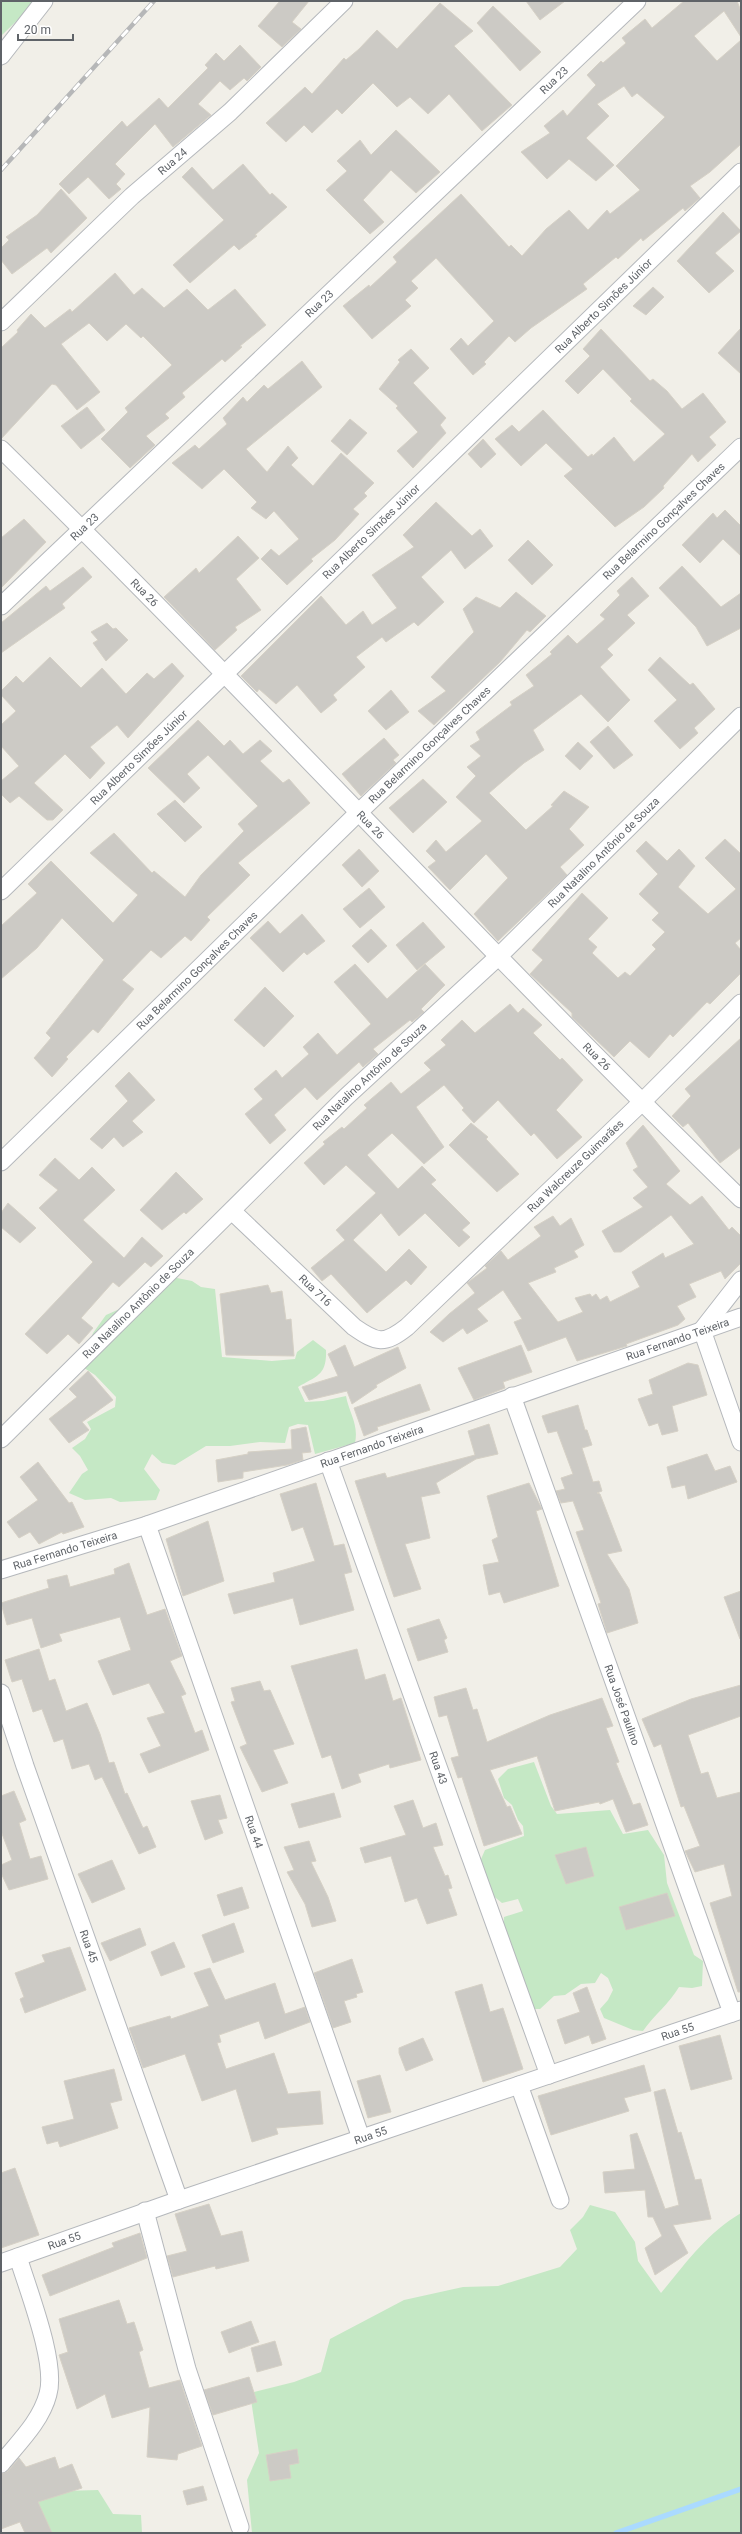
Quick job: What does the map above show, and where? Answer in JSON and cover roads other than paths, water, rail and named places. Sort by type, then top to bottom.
[{"type":"street","points":[[1,56],[44,1]]},
{"type":"street","name":"Rua 24","points":[[1,322],[132,196],[230,112],[344,1]]},
{"type":"street","name":"Rua 23","points":[[1,606],[636,1]]},
{"type":"street","name":"Rua Alberto Simões Júnior","points":[[1,891],[741,172]]},
{"type":"street","name":"Rua Belarmino Gonçalves Chaves","points":[[1,1162],[358,813],[741,448]]},
{"type":"street","name":"Rua 26","points":[[1,449],[82,529],[224,674],[641,1103],[741,1199]]},
{"type":"street","name":"Rua Natalino Antônio de Souza","points":[[1,1439],[346,1097],[499,956],[741,716]]},
{"type":"street","name":"Rua Walcreuze Guimarães","points":[[407,1327],[641,1103],[741,1003]]},
{"type":"street","name":"Rua 716","points":[[232,1211],[354,1327],[369,1337],[381,1341],[392,1339],[407,1327]]},
{"type":"street","points":[[741,1280],[702,1330],[741,1442]]},
{"type":"street","name":"Rua Fernando Teixeira","points":[[1,1570],[147,1525],[741,1317]]},
{"type":"street","name":"Rua José Paulino","points":[[512,1396],[737,2012]]},
{"type":"street","name":"Rua 43","points":[[328,1461],[549,2076]]},
{"type":"street","name":"Rua 44","points":[[147,1525],[361,2138]]},
{"type":"street","name":"Rua 45","points":[[1,1693],[25,1766],[179,2200]]},
{"type":"street","name":"Rua 55","points":[[1,2263],[145,2211],[737,2012]]},
{"type":"street","points":[[519,2086],[560,2200]]},
{"type":"street","points":[[145,2211],[187,2370],[240,2527]]},
{"type":"street","points":[[1,2464],[36,2421],[49,2393],[49,2360],[18,2258]]},
{"type":"waterway","points":[[616,2533],[741,2489]]},
{"type":"railway","points":[[1,170],[154,1]]}]
